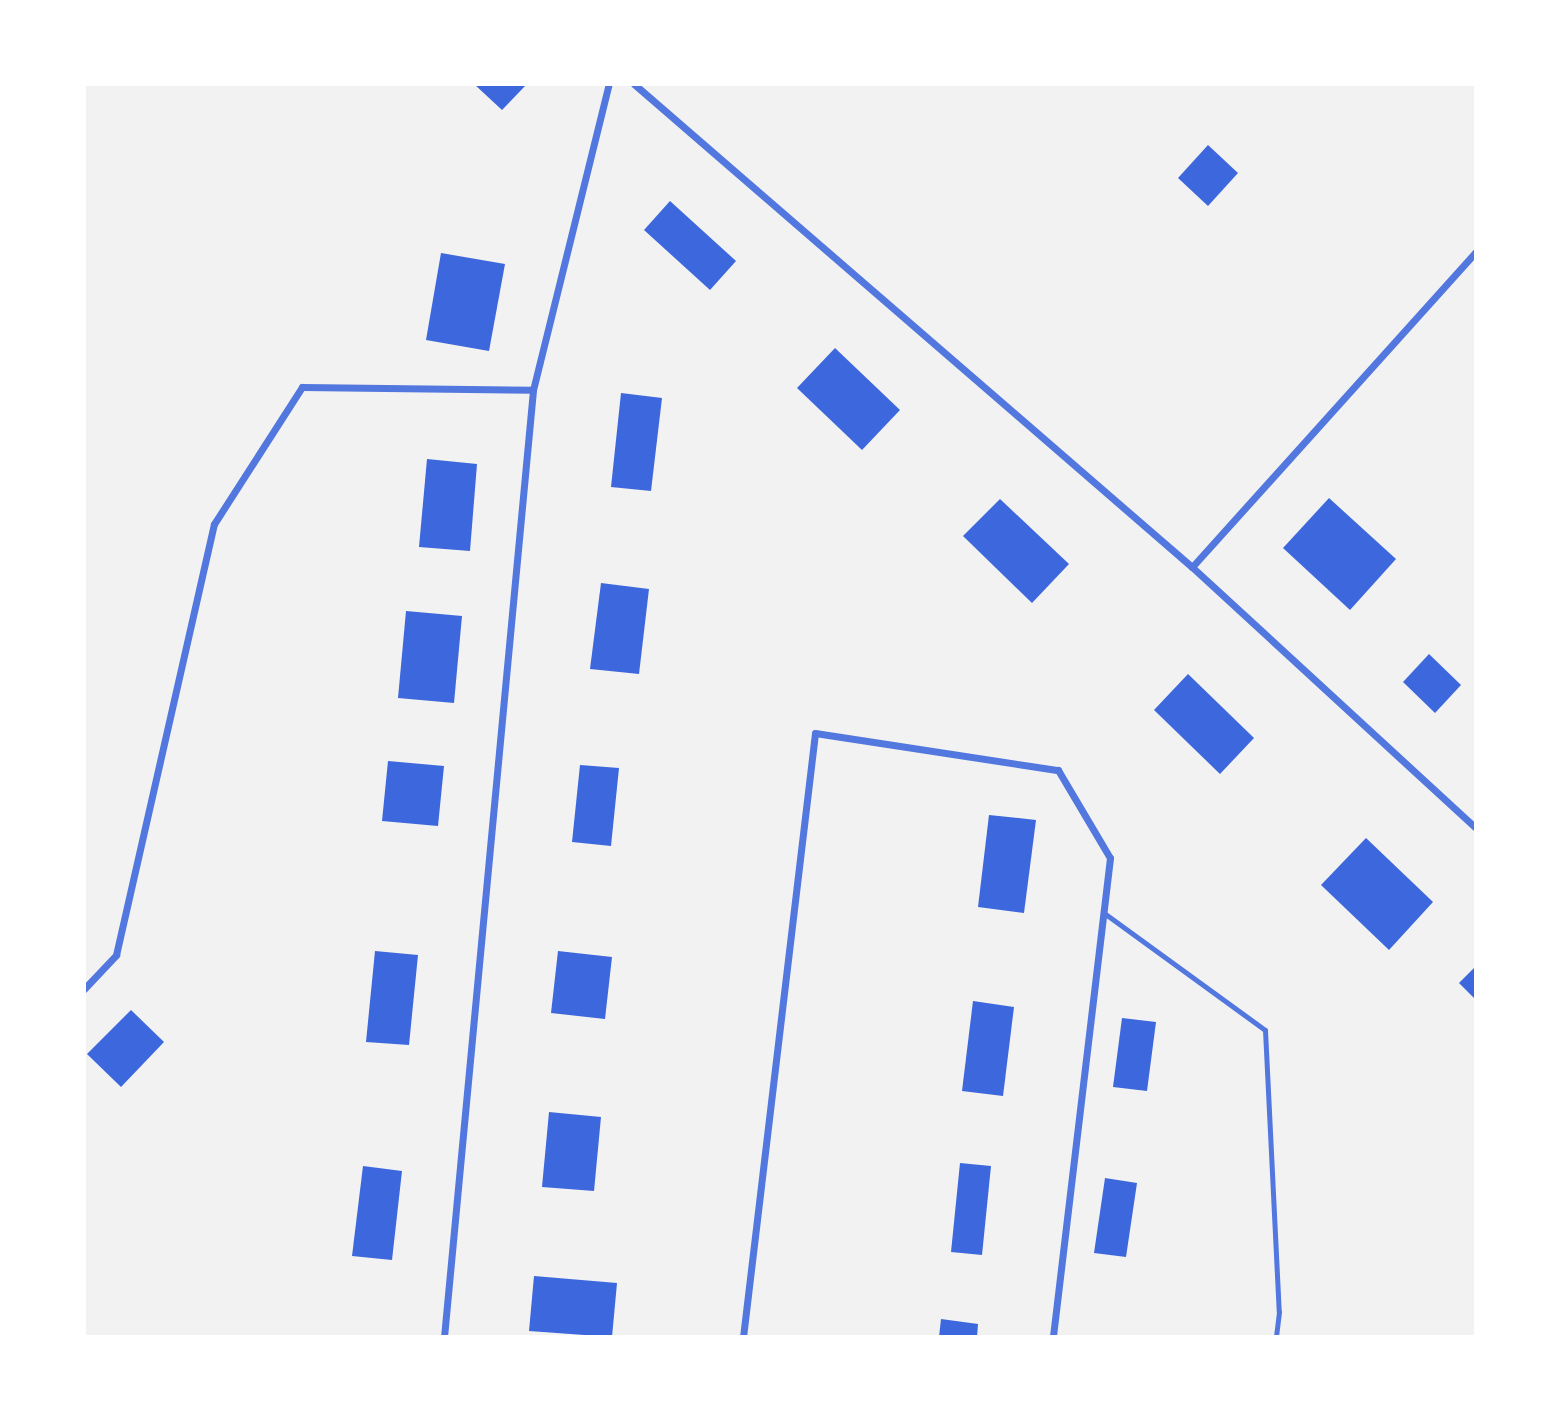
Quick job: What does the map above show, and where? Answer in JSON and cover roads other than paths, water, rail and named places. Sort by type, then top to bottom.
[{"type":"street","points":[[444,1337],[533,390],[609,84]]},
{"type":"street","points":[[634,84],[1192,567],[1476,828]]},
{"type":"street","points":[[1192,567],[1476,252]]},
{"type":"street","points":[[84,989],[116,955],[214,524],[302,387],[533,390]]},
{"type":"street","points":[[743,1337],[815,733],[1058,770],[1110,859],[1054,1337]]},
{"type":"lane","points":[[1104,913],[1265,1030],[1279,1312],[1276,1337]]}]
